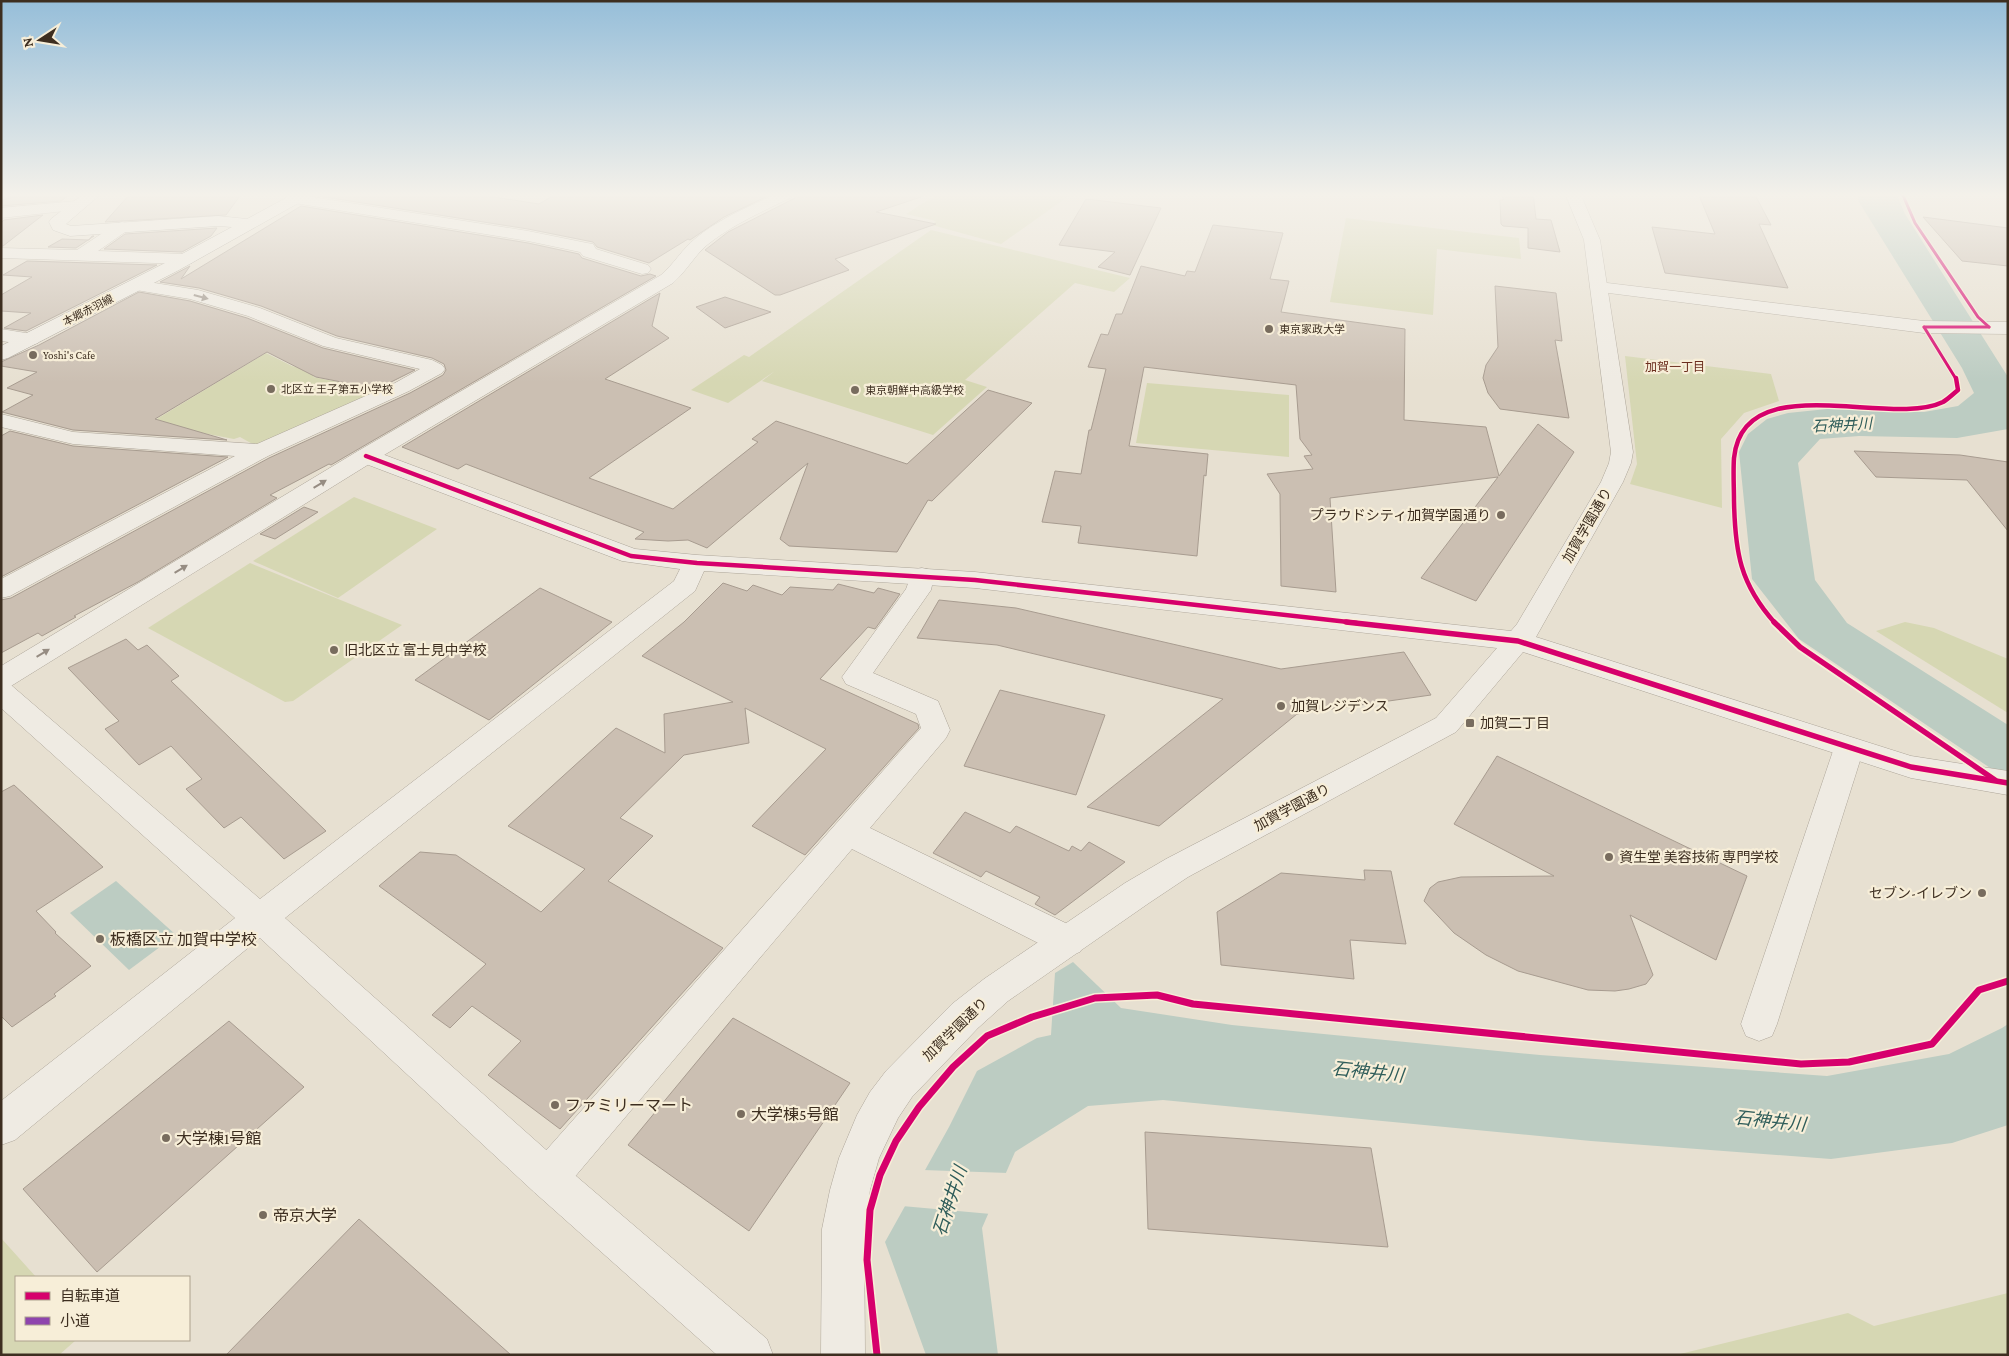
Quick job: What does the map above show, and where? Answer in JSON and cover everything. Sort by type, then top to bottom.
[{"type":"street","points":[[115,256],[186,259]]},
{"type":"street","name":"本郷赤羽線","points":[[1,354],[191,256]]},
{"type":"street","points":[[602,256],[642,269]]},
{"type":"street","points":[[1,679],[366,456],[668,279],[689,256]]},
{"type":"street","name":"加賀学園通り","points":[[843,1355],[843,1229],[850,1190],[859,1158],[871,1130],[884,1105],[899,1084],[965,1016],[996,990],[1137,893],[1178,868],[1446,725],[1527,630],[1620,463],[1622,452],[1594,256]]},
{"type":"street","points":[[1,590],[260,451],[402,388],[435,368],[330,342],[254,312],[192,294],[136,285]]},
{"type":"street","points":[[1599,287],[1831,317],[1924,326],[2008,328]]},
{"type":"street","points":[[1,335],[31,339]]},
{"type":"street","points":[[1,420],[40,432],[73,438],[260,451]]},
{"type":"street","points":[[366,456],[631,556],[697,563],[988,581],[1518,641],[1925,771],[2007,782]]},
{"type":"street","points":[[1,1126],[260,918],[686,585],[688,576],[697,563]]},
{"type":"street","points":[[548,1178],[936,730],[928,708],[856,677],[918,590],[922,576]]},
{"type":"street","points":[[1,692],[260,918],[548,1178],[751,1355]]},
{"type":"street","points":[[1759,1024],[1850,748]]},
{"type":"street","points":[[848,832],[1068,941]]},
{"type":"green space","points":[[893,256],[1040,256],[1130,278],[1114,292],[1075,283],[965,380],[987,387],[933,435],[762,381],[775,371],[728,403],[691,390],[744,355],[749,357]]},
{"type":"green space","points":[[1339,256],[1437,256],[1433,315],[1330,302]]},
{"type":"green space","points":[[1498,256],[1521,256],[1521,259]]},
{"type":"green space","points":[[266,353],[292,366],[318,373],[313,377],[379,390],[256,446],[240,437],[234,439],[150,423]]},
{"type":"green space","points":[[1625,356],[1771,374],[1779,401],[1744,413],[1721,439],[1722,508],[1630,484],[1637,464]]},
{"type":"green space","points":[[1147,383],[1289,395],[1289,457],[1136,443]]},
{"type":"green space","points":[[354,497],[437,529],[338,598],[253,561]]},
{"type":"green space","points":[[250,563],[402,625],[293,701],[285,702],[148,628]]},
{"type":"green space","points":[[1905,622],[1934,628],[2008,659],[2008,713],[1876,631]]},
{"type":"green space","points":[[1,1238],[35,1276],[15,1276],[15,1341],[75,1341],[59,1355],[1,1355]]},
{"type":"green space","points":[[2008,1293],[2008,1355],[1676,1355],[1848,1313],[1874,1326]]},
{"type":"water","name":"石神井川","points":[[1893,256],[1932,256],[2008,377],[2008,429],[1957,438],[1859,436],[1820,439],[1798,463],[1815,580],[1847,623],[2008,725],[2008,780],[1799,639],[1752,579],[1739,452],[1748,434],[1767,419],[1788,413],[1827,409],[1924,412],[1958,406],[1974,393],[1962,368]]},
{"type":"water","points":[[116,881],[176,935],[129,970],[70,913]]},
{"type":"water","name":"石神井川","points":[[1073,962],[1121,1008],[1232,1025],[1540,1055],[1827,1076],[1949,1054],[2008,1024],[2008,1125],[1952,1143],[1831,1159],[1591,1141],[1163,1100],[1088,1106],[1015,1152],[982,1228],[998,1355],[926,1355],[885,1242],[949,1127],[977,1071],[1037,1038],[1051,1035],[1055,973]]},
{"type":"pier","points":[[923,1170],[1008,1173],[991,1214],[902,1206]]},
{"type":"building","points":[[218,256],[581,256],[641,276],[650,274],[656,276],[331,465],[329,464],[270,495],[277,498],[138,582],[74,616],[76,617],[42,636],[38,633],[1,653],[1,600],[11,598],[269,458],[410,393],[443,375],[446,370],[444,364],[432,358],[337,336],[261,306],[199,288],[160,282],[190,266],[181,279]]},
{"type":"building","points":[[627,256],[660,256],[649,263]]},
{"type":"building","points":[[715,256],[843,256],[835,259],[849,270],[780,295],[775,295]]},
{"type":"building","points":[[1110,256],[1139,256],[1130,275],[1098,267]]},
{"type":"building","points":[[1201,256],[1276,256],[1270,279],[1289,281],[1281,312],[1405,329],[1404,420],[1486,427],[1499,476],[1538,424],[1574,452],[1476,601],[1421,578],[1498,477],[1330,498],[1336,592],[1281,586],[1280,494],[1267,474],[1313,469],[1304,456],[1312,455],[1300,439],[1296,385],[1144,367],[1129,446],[1208,454],[1206,476],[1204,475],[1197,556],[1078,543],[1081,526],[1042,522],[1055,471],[1081,474],[1089,430],[1091,430],[1106,369],[1088,367],[1101,334],[1108,335],[1116,314],[1122,314],[1141,266],[1185,276],[1187,271],[1195,272]]},
{"type":"building","points":[[1660,256],[1774,256],[1788,288],[1665,273]]},
{"type":"building","points":[[1958,256],[2008,256],[2008,266],[1962,261]]},
{"type":"building","points":[[27,261],[157,265],[26,331],[4,328],[31,313],[1,311],[1,295],[32,277],[3,275]]},
{"type":"building","points":[[1495,286],[1556,293],[1562,341],[1555,340],[1569,418],[1500,409],[1488,393],[1483,378],[1486,365],[1498,347]]},
{"type":"building","points":[[139,292],[190,301],[247,318],[323,348],[415,370],[377,389],[316,377],[267,352],[155,419],[227,440],[73,430],[2,412],[33,395],[7,388],[37,372],[1,366],[1,362],[39,345]]},
{"type":"building","points":[[660,293],[652,326],[669,338],[605,379],[691,408],[589,478],[673,509],[758,442],[752,439],[776,421],[907,464],[988,390],[1032,403],[932,501],[928,500],[897,552],[789,546],[780,539],[808,463],[707,548],[688,540],[635,539],[644,532],[466,464],[458,469],[402,447]]},
{"type":"building","points":[[725,297],[771,312],[725,328],[696,307]]},
{"type":"building","points":[[10,431],[73,446],[228,457],[1,577],[1,436]]},
{"type":"building","points":[[1854,451],[1960,455],[2008,462],[2008,531],[1967,480],[1876,477]]},
{"type":"building","points":[[304,507],[318,512],[275,539],[260,534]]},
{"type":"building","points":[[723,583],[747,591],[753,585],[782,595],[790,587],[833,590],[838,584],[874,593],[878,588],[900,594],[875,629],[868,627],[820,679],[918,724],[919,728],[805,855],[752,826],[826,749],[745,708],[749,743],[684,755],[620,818],[653,836],[608,881],[723,948],[560,1129],[488,1075],[521,1041],[472,1006],[450,1028],[432,1015],[486,964],[379,886],[420,852],[456,855],[541,912],[585,869],[508,826],[616,728],[665,753],[664,714],[733,702],[642,656],[684,622]]},
{"type":"building","points":[[540,588],[612,622],[489,720],[415,680]]},
{"type":"building","name":"加賀レジデンス","points":[[939,600],[1016,608],[1281,669],[1404,652],[1431,695],[1297,714],[1159,826],[1087,807],[1223,699],[997,645],[917,638]]},
{"type":"building","points":[[126,639],[138,650],[147,645],[179,676],[171,681],[326,831],[284,859],[241,817],[224,828],[186,789],[202,779],[171,746],[139,765],[105,729],[119,721],[68,668]]},
{"type":"building","points":[[1000,690],[1105,715],[1076,795],[964,766]]},
{"type":"building","points":[[1497,756],[1747,876],[1716,960],[1630,915],[1653,975],[1646,984],[1629,989],[1615,991],[1588,990],[1518,971],[1486,955],[1454,933],[1424,901],[1430,888],[1438,882],[1461,877],[1554,876],[1454,824]]},
{"type":"building","points":[[14,785],[103,867],[36,911],[55,933],[91,966],[54,994],[56,996],[12,1027],[1,1016],[1,792]]},
{"type":"building","points":[[965,812],[1010,833],[1016,826],[1069,851],[1072,846],[1081,851],[1089,842],[1125,862],[1055,915],[1035,904],[1040,897],[986,871],[981,877],[933,853]]},
{"type":"building","points":[[1364,870],[1391,871],[1406,944],[1350,940],[1354,979],[1221,965],[1217,912],[1281,873],[1365,880]]},
{"type":"building","name":"大学棟5号館","points":[[733,1018],[850,1083],[749,1231],[628,1145]]},
{"type":"building","name":"大学棟1号館","points":[[229,1021],[304,1087],[97,1272],[23,1189]]},
{"type":"building","points":[[1145,1132],[1371,1148],[1388,1247],[1148,1229]]},
{"type":"building","points":[[359,1219],[511,1355],[226,1355]]},
{"type":"cycle path","points":[[1937,256],[1978,317],[1989,327]]},
{"type":"cycle path","points":[[1924,327],[1956,378],[1958,390],[1943,402],[1921,407],[1895,408],[1805,405],[1779,409],[1757,418],[1743,431],[1736,444],[1734,458],[1737,549],[1742,572],[1758,601],[1777,625],[1800,647],[1995,780]]},
{"type":"cycle path","points":[[1924,327],[1989,327]]},
{"type":"cycle path","points":[[366,456],[631,556],[697,563],[975,580],[1518,641],[1911,767],[2008,783]]},
{"type":"cycle path","points":[[877,1355],[867,1260],[870,1210],[880,1175],[896,1141],[919,1107],[953,1067],[987,1036],[1032,1017],[1095,998],[1157,995],[1193,1004],[1801,1064],[1849,1062],[1932,1044],[1979,990],[2008,981]]},
{"type":"place","name":"東京家政大学","points":[[1269,329]]},
{"type":"place","name":"Yoshi's Cafe","points":[[33,355]]},
{"type":"place","name":"北区立 王子第五小学校","points":[[271,389]]},
{"type":"place","name":"東京朝鮮中高級学校","points":[[855,390]]},
{"type":"place","name":"プラウドシティ加賀学園通り","points":[[1501,515]]},
{"type":"place","name":"旧北区立 富士見中学校","points":[[334,650]]},
{"type":"place","name":"加賀レジデンス","points":[[1281,706]]},
{"type":"place","name":"加賀二丁目","points":[[1470,723]]},
{"type":"place","name":"資生堂 美容技術 専門学校","points":[[1609,857]]},
{"type":"place","name":"セブン-イレブン","points":[[1982,893]]},
{"type":"place","name":"板橋区立 加賀中学校","points":[[100,939]]},
{"type":"place","name":"ファミリーマート","points":[[555,1105]]},
{"type":"place","name":"大学棟5号館","points":[[741,1114]]},
{"type":"place","name":"大学棟1号館","points":[[166,1138]]},
{"type":"place","name":"帝京大学","points":[[263,1215]]},
{"type":"district","name":"加賀一丁目","points":[[1675,367]]}]
